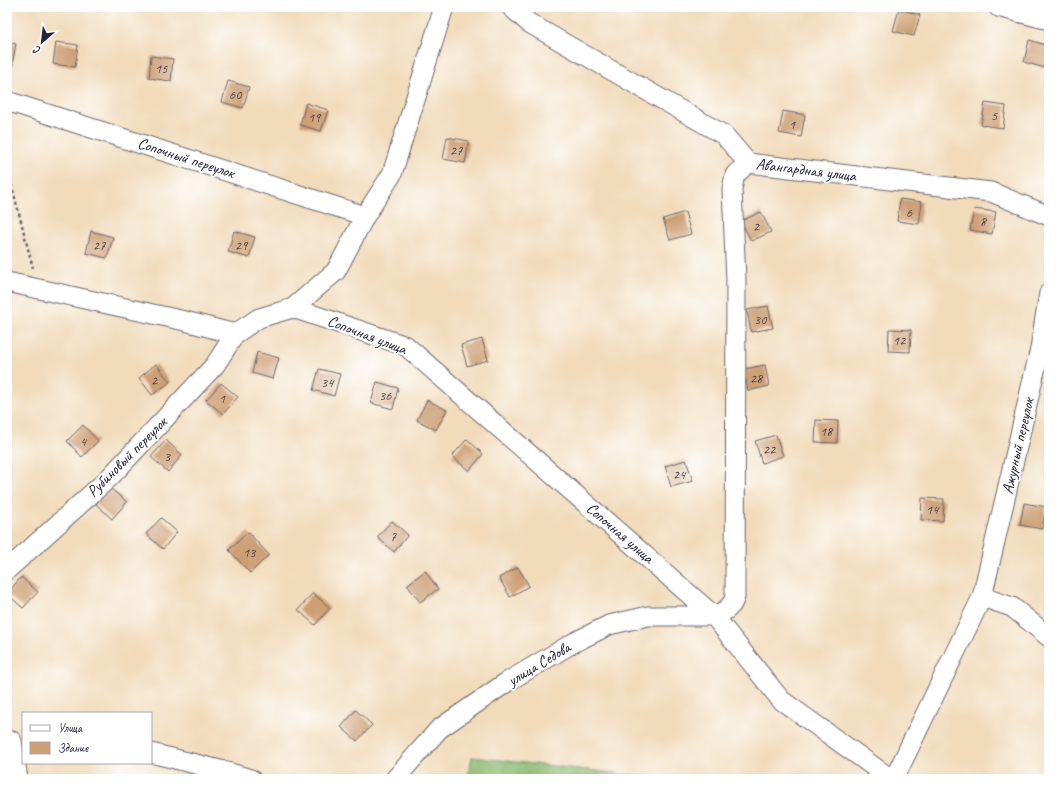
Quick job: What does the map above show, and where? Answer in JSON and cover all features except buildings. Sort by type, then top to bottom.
[{"type":"street","points":[[7,282],[185,321],[235,334],[259,318],[292,308],[336,271],[365,216],[392,174],[444,7]]},
{"type":"street","name":"Авангардная улица","points":[[511,7],[529,23],[724,135],[748,163],[991,192],[1049,216]]},
{"type":"street","points":[[998,7],[1049,20]]},
{"type":"street","name":"Сопочный переулок","points":[[7,101],[365,216]]},
{"type":"street","points":[[714,616],[726,610],[732,604],[735,597],[736,280],[732,189],[734,175],[748,163]]},
{"type":"street","name":"Ажурный переулок","points":[[893,779],[982,597],[1045,353],[1049,293]]},
{"type":"street","name":"Сопочная улица","points":[[292,308],[406,346],[714,616],[781,700],[893,779]]},
{"type":"street","name":"Рубиновый переулок","points":[[7,570],[110,477],[215,365],[235,334]]},
{"type":"street","points":[[982,597],[1012,607],[1049,637]]},
{"type":"street","name":"улица Седова","points":[[395,779],[439,729],[507,682],[608,625],[648,616],[714,616]]},
{"type":"street","points":[[14,741],[18,779]]},
{"type":"street","points":[[152,753],[251,779]]},
{"type":"path","points":[[7,167],[38,290]]},
{"type":"green space","points":[[472,757],[667,779],[467,779]]}]
